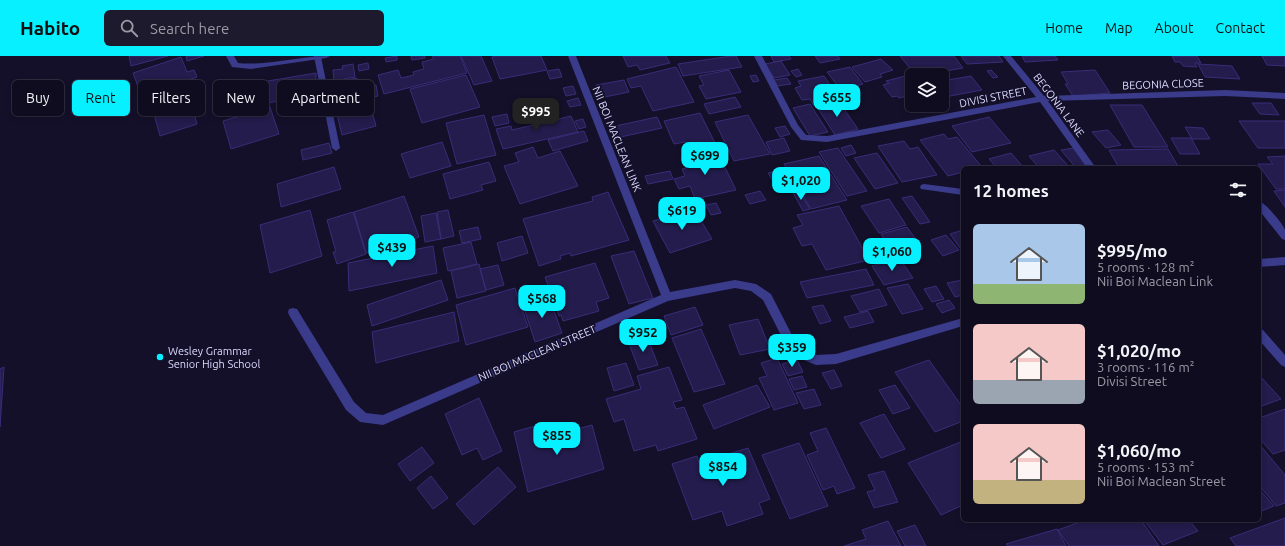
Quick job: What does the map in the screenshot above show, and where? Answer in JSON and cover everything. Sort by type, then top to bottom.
[{"type":"street","points":[[230,56],[235,65],[251,67],[326,56]]},
{"type":"street","name":"NII BOI MACLEAN LINK","points":[[572,56],[667,297]]},
{"type":"street","name":"DIVISI STREET","points":[[758,56],[795,127],[804,138],[827,139],[1042,99]]},
{"type":"street","name":"BEGONIA LANE","points":[[1007,56],[1042,99],[1091,166]]},
{"type":"street","points":[[317,57],[336,148]]},
{"type":"street","name":"BEGONIA CLOSE","points":[[1042,99],[1225,93],[1285,96]]},
{"type":"street","points":[[924,187],[961,192]]},
{"type":"street","points":[[1261,206],[1285,236]]},
{"type":"street","points":[[1261,263],[1285,260]]},
{"type":"street","name":"NII BOI MACLEAN STREET","points":[[293,312],[350,406],[364,418],[383,420],[667,297],[735,284],[753,287],[767,296],[795,352],[816,360],[836,359],[961,323]]},
{"type":"street","points":[[1261,335],[1285,362]]},
{"type":"building","points":[[129,56],[168,56],[131,66]]},
{"type":"building","points":[[186,56],[204,56],[187,61]]},
{"type":"building","points":[[397,56],[397,60],[386,62],[385,58]]},
{"type":"building","points":[[411,56],[425,56],[425,58],[412,60]]},
{"type":"building","points":[[432,56],[460,56],[467,73],[384,94],[378,75],[398,70],[401,78],[414,75],[413,72],[424,69],[422,62],[434,59]]},
{"type":"building","points":[[461,56],[481,56],[492,81],[474,85]]},
{"type":"building","points":[[541,56],[547,70],[500,79],[492,57]]},
{"type":"building","points":[[623,56],[666,56],[670,63],[640,70],[637,65],[628,67]]},
{"type":"building","points":[[736,56],[742,67],[683,76],[678,64]]},
{"type":"building","points":[[771,56],[789,56],[791,59],[774,62]]},
{"type":"building","points":[[815,56],[838,56],[840,59],[820,63]]},
{"type":"building","points":[[900,56],[954,56],[963,68],[949,70],[949,68],[942,67],[910,68]]},
{"type":"building","points":[[961,56],[999,56],[1003,62],[967,64]]},
{"type":"building","points":[[1022,56],[1055,56],[1058,60],[1025,62]]},
{"type":"building","points":[[1172,56],[1197,56],[1201,63],[1195,63],[1197,67],[1183,66],[1180,62],[1175,62]]},
{"type":"building","points":[[1262,56],[1285,56],[1285,66],[1267,65]]},
{"type":"building","points":[[181,57],[187,72],[194,70],[197,77],[188,80],[138,80],[138,86],[133,73]]},
{"type":"building","points":[[881,59],[893,70],[880,74],[882,77],[865,82],[852,67]]},
{"type":"building","points":[[781,61],[790,75],[774,78],[765,64]]},
{"type":"building","points":[[368,63],[369,69],[359,71],[358,65]]},
{"type":"building","points":[[353,64],[355,77],[334,80],[333,70],[343,69],[342,66]]},
{"type":"building","points":[[1198,64],[1232,66],[1240,79],[1205,77]]},
{"type":"building","points":[[676,67],[694,102],[653,111],[641,86],[631,88],[627,79]]},
{"type":"building","points":[[850,67],[863,84],[841,90],[827,72]]},
{"type":"building","points":[[559,69],[562,77],[550,79],[547,71]]},
{"type":"building","points":[[798,69],[802,75],[796,77],[791,71]]},
{"type":"building","points":[[729,70],[741,92],[706,99],[699,86],[704,85],[699,76]]},
{"type":"building","points":[[991,70],[998,77],[993,78],[987,71]]},
{"type":"building","points":[[1095,70],[1110,93],[1073,96],[1065,84],[1068,84],[1061,72]]},
{"type":"building","points":[[316,73],[316,80],[277,80],[277,101],[269,103],[269,81]]},
{"type":"building","points":[[466,75],[480,107],[422,123],[410,89]]},
{"type":"building","points":[[756,75],[759,81],[753,82],[750,76]]},
{"type":"building","points":[[824,76],[840,100],[814,106],[810,99],[802,100],[795,88],[801,86],[798,81]]},
{"type":"building","points":[[905,76],[905,96],[899,98],[897,96],[892,97],[883,85],[889,83],[886,81]]},
{"type":"building","points":[[971,76],[982,90],[950,96],[949,80]]},
{"type":"building","points":[[357,78],[357,80],[347,80]]},
{"type":"building","points":[[787,78],[791,84],[777,86],[774,80]]},
{"type":"building","points":[[624,80],[629,92],[600,98],[596,85]]},
{"type":"building","points":[[374,85],[376,85],[378,96],[374,97]]},
{"type":"building","points":[[573,86],[576,94],[566,96],[563,88]]},
{"type":"building","points":[[735,97],[741,107],[709,114],[704,104]]},
{"type":"building","points":[[578,98],[581,105],[570,107],[567,101]]},
{"type":"building","points":[[839,102],[858,129],[835,135],[817,107]]},
{"type":"building","points":[[1252,103],[1271,103],[1279,115],[1260,114]]},
{"type":"building","points":[[810,104],[828,132],[810,136],[793,108]]},
{"type":"building","points":[[1110,105],[1142,105],[1168,147],[1134,147]]},
{"type":"building","points":[[269,107],[279,134],[231,149],[223,121],[240,116],[269,116]]},
{"type":"building","points":[[700,113],[716,145],[689,151],[685,142],[674,144],[664,121]]},
{"type":"building","points":[[507,114],[509,123],[495,126],[492,117]]},
{"type":"building","points":[[484,115],[496,155],[457,164],[446,123]]},
{"type":"building","points":[[748,115],[770,154],[734,161],[715,122]]},
{"type":"building","points":[[154,116],[195,116],[197,124],[160,136]]},
{"type":"building","points":[[337,116],[373,116],[376,126],[342,135]]},
{"type":"building","points":[[571,116],[578,132],[503,149],[496,129],[511,126],[512,130]]},
{"type":"building","points":[[657,117],[662,128],[616,138],[611,127]]},
{"type":"building","points":[[989,117],[1011,143],[972,152],[952,126]]},
{"type":"building","points":[[583,119],[586,127],[579,129],[575,121]]},
{"type":"building","points":[[1239,121],[1285,121],[1285,148],[1258,148]]},
{"type":"building","points":[[785,126],[790,134],[780,137],[775,128]]},
{"type":"building","points":[[1185,127],[1203,128],[1210,139],[1192,139]]},
{"type":"building","points":[[1108,130],[1121,145],[1106,148],[1092,132]]},
{"type":"building","points":[[584,131],[588,141],[553,151],[548,140]]},
{"type":"building","points":[[944,134],[948,139],[957,137],[981,166],[961,166],[961,173],[948,176],[920,140]]},
{"type":"building","points":[[784,138],[790,151],[772,155],[766,142]]},
{"type":"building","points":[[1171,138],[1191,138],[1200,154],[1180,154]]},
{"type":"building","points":[[904,141],[910,149],[918,147],[937,175],[902,182],[878,146]]},
{"type":"building","points":[[442,142],[451,166],[410,178],[401,154]]},
{"type":"building","points":[[329,143],[332,153],[303,160],[301,150]]},
{"type":"building","points":[[851,145],[856,153],[846,156],[841,148]]},
{"type":"building","points":[[533,147],[538,158],[560,151],[578,186],[520,204],[504,166],[519,162],[515,153]]},
{"type":"building","points":[[838,148],[867,191],[847,196],[819,152]]},
{"type":"building","points":[[1074,148],[1090,166],[1074,166],[1061,150]]},
{"type":"building","points":[[1168,149],[1178,166],[1118,166],[1109,150]]},
{"type":"building","points":[[1054,150],[1068,166],[1037,166],[1029,156]]},
{"type":"building","points":[[717,151],[736,190],[695,199],[690,186],[679,189],[674,179],[685,176],[682,169],[686,168],[681,158]]},
{"type":"building","points":[[877,153],[898,183],[875,189],[854,158]]},
{"type":"building","points":[[1011,153],[1022,166],[995,166],[989,159]]},
{"type":"building","points":[[819,156],[847,200],[811,209],[784,164]]},
{"type":"building","points":[[1285,156],[1285,189],[1276,189],[1261,166],[1258,164],[1273,164],[1267,157]]},
{"type":"building","points":[[489,162],[496,181],[481,185],[483,190],[450,199],[443,174]]},
{"type":"building","points":[[334,167],[341,189],[281,207],[277,184]]},
{"type":"building","points":[[781,170],[786,178],[773,181],[768,173]]},
{"type":"building","points":[[670,171],[673,179],[648,184],[645,176]]},
{"type":"building","points":[[798,190],[810,209],[803,211],[792,191]]},
{"type":"building","points":[[1285,190],[1285,207],[1274,191]]},
{"type":"building","points":[[760,191],[766,200],[750,204],[745,195]]},
{"type":"building","points":[[608,192],[629,240],[571,256],[570,253],[560,256],[561,259],[539,266],[523,219],[593,201],[592,197]]},
{"type":"building","points":[[404,196],[419,237],[366,253],[354,212]]},
{"type":"building","points":[[912,196],[930,222],[920,224],[902,198]]},
{"type":"building","points":[[889,199],[906,225],[879,233],[861,206]]},
{"type":"building","points":[[716,203],[721,213],[711,215],[706,205]]},
{"type":"building","points":[[839,206],[869,260],[826,270],[812,244],[802,246],[793,228],[803,225],[797,215]]},
{"type":"building","points":[[694,209],[712,239],[670,253],[653,221]]},
{"type":"building","points":[[310,210],[322,256],[270,273],[260,225]]},
{"type":"building","points":[[448,210],[454,236],[441,239],[437,212]]},
{"type":"building","points":[[353,212],[366,254],[337,264],[333,252],[336,252],[327,220]]},
{"type":"building","points":[[436,213],[441,239],[425,242],[421,216]]},
{"type":"building","points":[[478,227],[481,239],[462,243],[459,231]]},
{"type":"building","points":[[907,227],[917,241],[890,249],[881,234]]},
{"type":"building","points":[[961,231],[961,249],[950,234]]},
{"type":"building","points":[[946,235],[959,250],[943,256],[931,240]]},
{"type":"building","points":[[522,236],[528,253],[502,261],[497,243]]},
{"type":"building","points":[[471,242],[477,264],[448,271],[443,248]]},
{"type":"building","points":[[433,246],[437,273],[349,291],[348,263]]},
{"type":"building","points":[[634,251],[653,298],[629,304],[611,256]]},
{"type":"building","points":[[900,259],[913,278],[884,285],[872,266]]},
{"type":"building","points":[[595,263],[609,298],[596,302],[599,311],[563,321],[561,315],[559,316],[545,277]]},
{"type":"building","points":[[479,264],[486,291],[457,298],[451,271]]},
{"type":"building","points":[[498,265],[504,285],[486,290],[480,269]]},
{"type":"building","points":[[866,269],[874,285],[807,298],[800,282]]},
{"type":"building","points":[[441,280],[448,300],[372,326],[367,305]]},
{"type":"building","points":[[961,280],[961,296],[955,297],[947,283]]},
{"type":"building","points":[[908,284],[923,309],[902,314],[887,288]]},
{"type":"building","points":[[936,286],[944,299],[932,302],[924,289]]},
{"type":"building","points":[[515,288],[528,327],[466,345],[456,305]]},
{"type":"building","points":[[879,289],[887,305],[860,312],[851,296]]},
{"type":"building","points":[[549,297],[562,333],[535,342],[523,305]]},
{"type":"building","points":[[949,300],[955,308],[942,313],[936,304]]},
{"type":"building","points":[[823,305],[831,321],[820,324],[812,307]]},
{"type":"building","points":[[695,307],[703,325],[671,335],[664,316]]},
{"type":"building","points":[[868,311],[874,322],[850,328],[844,317]]},
{"type":"building","points":[[454,312],[459,341],[376,363],[372,332]]},
{"type":"building","points":[[758,319],[770,349],[740,355],[729,325]]},
{"type":"building","points":[[701,329],[725,384],[694,392],[672,338]]},
{"type":"building","points":[[647,336],[658,365],[639,370],[628,341]]},
{"type":"building","points":[[777,358],[798,403],[774,410],[759,378],[767,376],[761,363]]},
{"type":"building","points":[[797,360],[803,372],[788,376],[782,364]]},
{"type":"building","points":[[929,360],[961,405],[961,422],[935,432],[895,372]]},
{"type":"building","points":[[626,363],[634,385],[614,391],[607,368]]},
{"type":"building","points":[[4,367],[0,427],[0,369]]},
{"type":"building","points":[[669,367],[682,400],[673,402],[676,409],[684,407],[697,439],[658,451],[656,445],[634,451],[624,419],[614,422],[606,399],[641,389],[637,376]]},
{"type":"building","points":[[834,370],[842,386],[831,389],[822,373]]},
{"type":"building","points":[[802,376],[807,387],[794,390],[789,379]]},
{"type":"building","points":[[1261,377],[1281,399],[1261,406]]},
{"type":"building","points":[[757,385],[770,407],[714,429],[703,405]]},
{"type":"building","points":[[895,385],[910,408],[893,414],[879,390]]},
{"type":"building","points":[[814,389],[821,405],[804,409],[796,393]]},
{"type":"building","points":[[479,398],[502,451],[483,460],[477,448],[462,455],[445,414]]},
{"type":"building","points":[[1285,409],[1285,450],[1273,454],[1261,440],[1261,417]]},
{"type":"building","points":[[884,414],[905,449],[881,458],[860,423]]},
{"type":"building","points":[[592,425],[604,469],[528,492],[514,432],[535,426],[538,440]]},
{"type":"building","points":[[826,428],[855,488],[837,494],[834,486],[823,490],[807,455],[818,451],[810,433]]},
{"type":"building","points":[[961,442],[961,506],[941,515],[908,463]]},
{"type":"building","points":[[799,443],[828,506],[790,519],[762,455]]},
{"type":"building","points":[[1261,446],[1285,475],[1285,503],[1276,506],[1261,487]]},
{"type":"building","points":[[422,447],[434,463],[410,481],[398,464]]},
{"type":"building","points":[[748,448],[770,499],[759,503],[763,514],[727,526],[722,511],[693,520],[672,464],[697,456],[699,463]]},
{"type":"building","points":[[498,467],[516,487],[474,525],[456,504]]},
{"type":"building","points":[[884,471],[898,502],[874,508],[867,492],[875,490],[868,475]]},
{"type":"building","points":[[431,476],[448,498],[433,509],[417,488]]},
{"type":"building","points":[[1261,491],[1274,506],[1261,511]]},
{"type":"building","points":[[1285,518],[1285,546],[1236,546],[1230,538]]},
{"type":"building","points":[[888,521],[901,546],[844,546],[866,539],[862,530]]},
{"type":"building","points":[[1080,522],[1142,522],[1159,546],[1069,546],[1058,530]]},
{"type":"building","points":[[1146,522],[1191,522],[1198,531],[1163,545]]},
{"type":"building","points":[[915,525],[926,546],[905,546],[897,531]]},
{"type":"building","points":[[1057,529],[1066,546],[1008,546],[1006,544]]},
{"type":"place","name":"Wesley Grammar Senior High School","points":[[160,357]]}]
